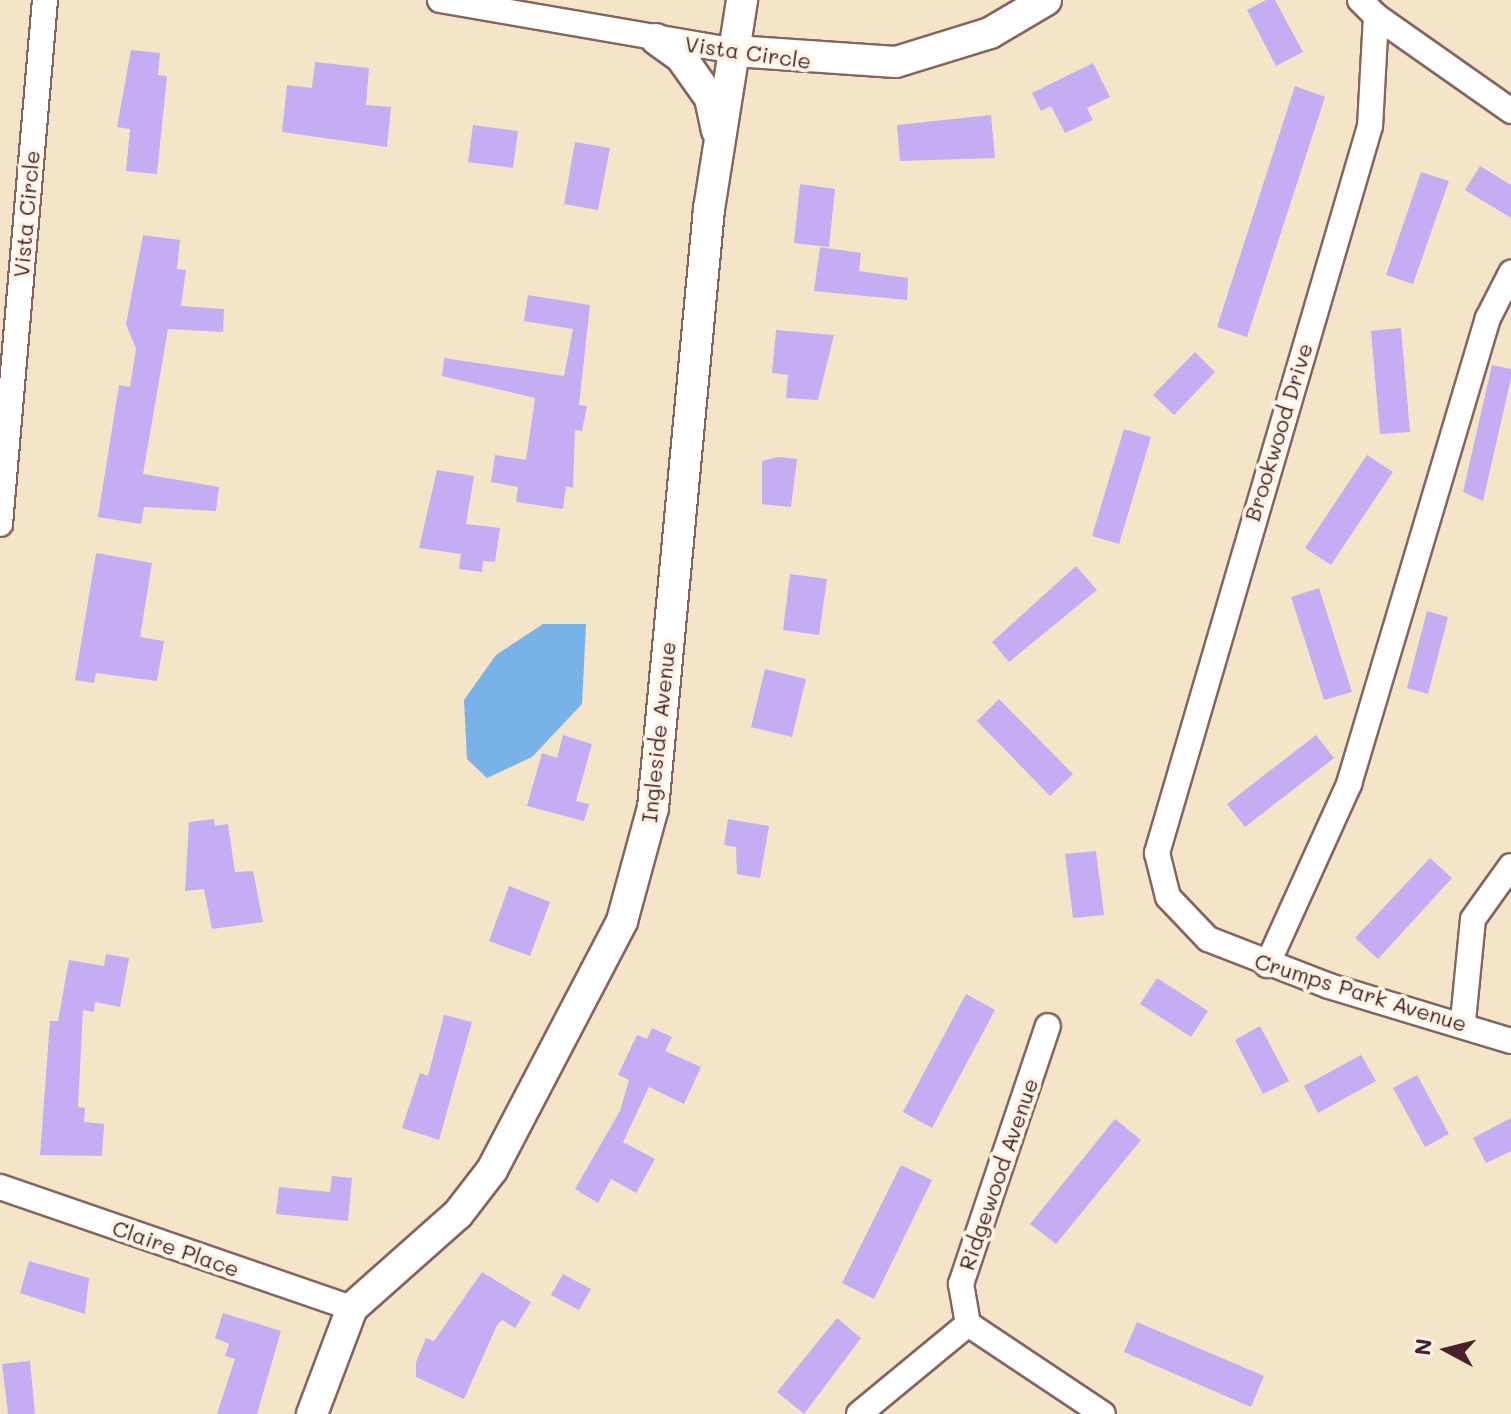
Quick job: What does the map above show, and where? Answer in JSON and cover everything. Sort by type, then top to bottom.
[{"type":"street","name":"Vista Circle","points":[[0,524],[45,0]]},
{"type":"street","name":"Vista Circle","points":[[440,0],[735,51],[896,62],[990,33],[1046,0]]},
{"type":"street","name":"Ingleside Avenue","points":[[312,1414],[352,1308],[458,1214],[492,1170],[622,921],[653,808],[719,137],[742,0]]},
{"type":"street","points":[[1368,8],[1511,111]]},
{"type":"street","name":"Brookwood Drive","points":[[1159,866],[1168,794],[1370,126],[1368,8]]},
{"type":"street","points":[[656,39],[681,57],[710,98],[719,137]]},
{"type":"street","points":[[1267,965],[1349,784],[1488,318],[1511,273]]},
{"type":"street","name":"Crumps Park Avenue","points":[[1159,866],[1168,897],[1193,928],[1267,965],[1463,1021],[1511,1041]]},
{"type":"street","points":[[1463,1021],[1473,919],[1511,866]]},
{"type":"street","name":"Ridgewood Avenue","points":[[968,1324],[961,1284],[1048,1026]]},
{"type":"street","name":"Claire Place","points":[[0,1187],[352,1308]]},
{"type":"street","points":[[859,1414],[968,1324],[1103,1414]]},
{"type":"water","points":[[543,624],[586,624],[582,704],[532,757],[487,778],[467,759],[464,700],[496,655]]},
{"type":"building","points":[[1266,0],[1275,0],[1303,52],[1276,66],[1247,10]]},
{"type":"building","points":[[131,50],[160,53],[158,75],[167,76],[157,174],[126,171],[130,129],[117,127]]},
{"type":"building","points":[[315,62],[369,68],[366,105],[391,107],[387,147],[282,132],[287,85],[312,88]]},
{"type":"building","points":[[1093,63],[1110,97],[1087,108],[1093,120],[1065,133],[1051,106],[1041,111],[1032,93]]},
{"type":"building","points":[[1295,86],[1325,97],[1247,337],[1217,327]]},
{"type":"building","points":[[991,115],[995,158],[900,161],[897,125]]},
{"type":"building","points":[[473,125],[518,131],[513,168],[468,162]]},
{"type":"building","points":[[575,142],[610,148],[598,210],[564,204]]},
{"type":"building","points":[[1480,166],[1511,185],[1511,218],[1465,190]]},
{"type":"building","points":[[1421,172],[1449,181],[1413,284],[1386,275]]},
{"type":"building","points":[[800,184],[835,189],[829,247],[794,243]]},
{"type":"building","points":[[143,235],[180,240],[177,269],[186,270],[181,306],[224,309],[223,332],[168,329],[143,474],[219,487],[216,511],[144,507],[141,524],[98,517],[119,385],[130,387],[136,349],[126,324]]},
{"type":"building","points":[[820,247],[861,253],[859,271],[908,278],[907,300],[814,291]]},
{"type":"building","points":[[528,295],[590,305],[579,405],[587,406],[582,431],[575,430],[573,488],[566,486],[563,509],[516,502],[518,487],[491,482],[495,455],[526,460],[535,398],[442,376],[444,358],[564,376],[573,329],[524,321]]},
{"type":"building","points":[[1401,328],[1410,432],[1380,434],[1371,331]]},
{"type":"building","points":[[776,330],[834,335],[818,400],[786,398],[788,375],[772,373]]},
{"type":"building","points":[[1195,352],[1215,372],[1174,415],[1153,395]]},
{"type":"building","points":[[1492,365],[1511,369],[1511,378],[1483,501],[1463,492]]},
{"type":"building","points":[[1124,429],[1151,437],[1119,544],[1092,536]]},
{"type":"building","points":[[1367,455],[1393,472],[1331,565],[1305,548]]},
{"type":"building","points":[[778,457],[797,459],[791,507],[762,504],[762,461]]},
{"type":"building","points":[[437,470],[474,476],[466,524],[500,528],[495,562],[483,561],[482,572],[459,569],[461,554],[419,548]]},
{"type":"building","points":[[96,553],[152,563],[140,637],[164,641],[157,681],[96,673],[94,683],[75,680]]},
{"type":"building","points":[[1076,566],[1097,590],[1009,662],[992,642]]},
{"type":"building","points":[[790,574],[827,579],[819,635],[783,630]]},
{"type":"building","points":[[1319,588],[1352,692],[1324,700],[1291,597]]},
{"type":"building","points":[[1427,611],[1448,617],[1428,694],[1407,688]]},
{"type":"building","points":[[765,669],[806,679],[792,737],[751,727]]},
{"type":"building","points":[[999,699],[1073,774],[1050,796],[977,721]]},
{"type":"building","points":[[563,735],[592,744],[576,801],[589,804],[584,821],[527,806],[542,753],[557,758]]},
{"type":"building","points":[[1316,735],[1334,758],[1245,827],[1227,804]]},
{"type":"building","points":[[214,819],[215,826],[228,824],[235,872],[253,871],[263,922],[212,929],[204,889],[185,891],[189,822]]},
{"type":"building","points":[[728,819],[769,826],[760,878],[737,874],[736,847],[724,845]]},
{"type":"building","points":[[1096,851],[1104,915],[1073,918],[1065,854]]},
{"type":"building","points":[[1430,858],[1452,878],[1378,959],[1355,938]]},
{"type":"building","points":[[509,886],[550,902],[530,956],[489,941]]},
{"type":"building","points":[[106,954],[129,958],[120,1007],[95,1002],[94,1012],[83,1010],[78,1107],[85,1108],[84,1122],[104,1124],[102,1156],[40,1155],[50,1021],[58,1021],[69,960],[104,966]]},
{"type":"building","points":[[1157,978],[1208,1011],[1191,1037],[1140,1004]]},
{"type":"building","points":[[966,994],[995,1010],[932,1128],[903,1112]]},
{"type":"building","points":[[444,1015],[472,1022],[439,1140],[402,1128],[420,1073],[428,1076]]},
{"type":"building","points":[[1260,1026],[1289,1081],[1263,1094],[1235,1040]]},
{"type":"building","points":[[652,1028],[672,1037],[665,1051],[701,1067],[684,1104],[649,1087],[623,1142],[655,1159],[636,1193],[611,1179],[598,1203],[575,1189],[620,1111],[629,1080],[618,1075],[637,1035],[647,1039]]},
{"type":"building","points":[[1361,1055],[1376,1081],[1318,1113],[1304,1086]]},
{"type":"building","points":[[1417,1075],[1449,1134],[1425,1147],[1393,1088]]},
{"type":"building","points":[[1511,1118],[1511,1151],[1486,1163],[1473,1138]]},
{"type":"building","points":[[1115,1119],[1141,1140],[1056,1244],[1030,1224]]},
{"type":"building","points":[[901,1165],[932,1180],[874,1299],[842,1283]]},
{"type":"building","points":[[332,1176],[352,1178],[348,1221],[276,1214],[279,1187],[330,1192]]},
{"type":"building","points":[[29,1261],[89,1278],[85,1314],[20,1293]]},
{"type":"building","points":[[482,1272],[531,1302],[515,1328],[502,1320],[497,1325],[464,1399],[416,1377],[416,1362],[426,1338],[434,1341]]},
{"type":"building","points":[[563,1274],[591,1289],[579,1310],[551,1295]]},
{"type":"building","points":[[223,1313],[281,1331],[257,1414],[217,1414],[235,1359],[225,1356],[229,1344],[215,1338]]},
{"type":"building","points":[[837,1318],[861,1338],[804,1414],[777,1392]]},
{"type":"building","points":[[1137,1322],[1264,1376],[1251,1407],[1124,1352]]},
{"type":"building","points":[[30,1361],[35,1414],[8,1414],[2,1364]]}]
